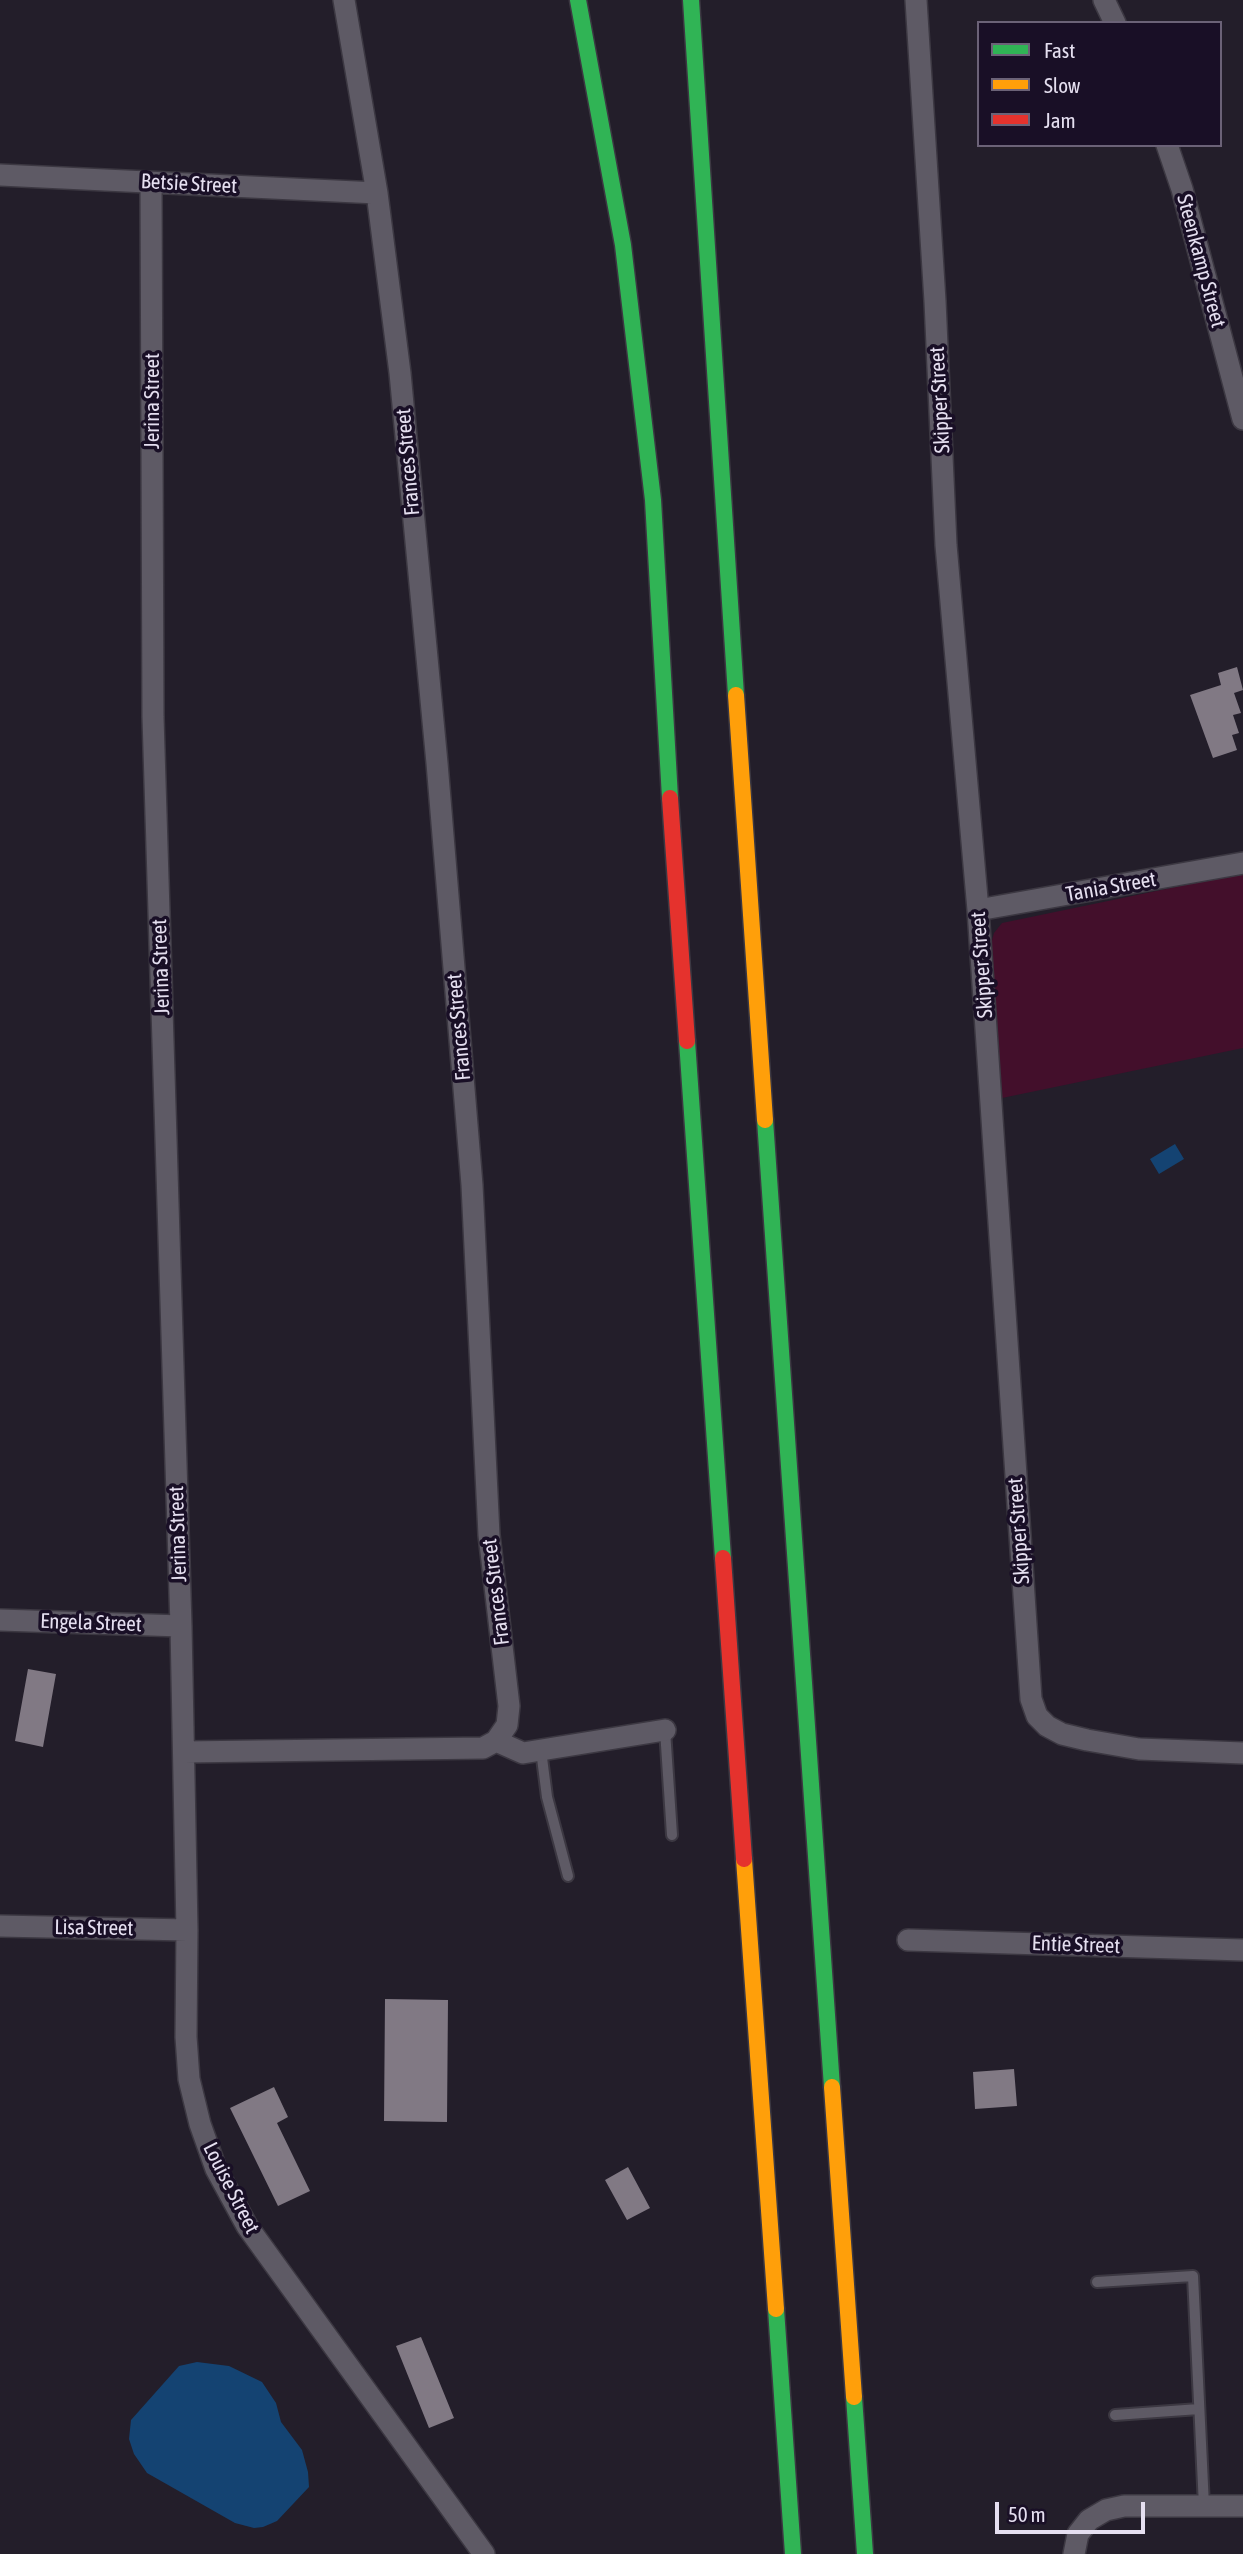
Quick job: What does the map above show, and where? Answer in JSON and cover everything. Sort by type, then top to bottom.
[{"type":"highway","points":[[578,0],[623,245],[653,500],[666,744],[793,2554]]},
{"type":"highway","points":[[691,0],[737,718],[865,2554]]},
{"type":"street","name":"Frances Street","points":[[344,0],[377,193],[402,401],[439,790],[472,1185],[489,1535],[509,1706],[507,1725],[496,1741]]},
{"type":"street","name":"Skipper Street","points":[[916,0],[935,301],[946,545],[978,910],[1031,1699],[1037,1716],[1047,1726],[1062,1734],[1139,1749],[1243,1753]]},
{"type":"street","points":[[1104,0],[1114,21]]},
{"type":"street","name":"Steenkamp Street","points":[[1168,147],[1182,189],[1243,419]]},
{"type":"street","name":"Betsie Street","points":[[0,175],[377,193]]},
{"type":"street","name":"Jerina Street","points":[[151,183],[153,717],[184,1752]]},
{"type":"street","name":"Tania Street","points":[[978,910],[1243,863]]},
{"type":"street","name":"Engela Street","points":[[0,1620],[181,1626]]},
{"type":"street","points":[[184,1752],[464,1750],[483,1748],[496,1741],[523,1753],[665,1730]]},
{"type":"street","name":"Louise Street","points":[[184,1752],[186,2037],[189,2078],[200,2124],[216,2169],[254,2236],[484,2554]]},
{"type":"street","name":"Lisa Street","points":[[0,1926],[187,1930]]},
{"type":"street","name":"Entie Street","points":[[908,1940],[1243,1950]]},
{"type":"street","points":[[1074,2554],[1078,2534],[1089,2520],[1106,2510],[1124,2506],[1243,2506]]},
{"type":"lane","points":[[665,1730],[672,1835]]},
{"type":"lane","points":[[541,1750],[547,1797],[568,1876]]},
{"type":"lane","points":[[1097,2282],[1193,2276],[1204,2506]]},
{"type":"lane","points":[[1115,2415],[1199,2409]]},
{"type":"shaded area","points":[[1243,873],[1243,1048],[1002,1098],[990,947],[994,933],[1002,923]]},
{"type":"water","points":[[1175,1144],[1184,1159],[1159,1174],[1150,1159]]},
{"type":"water","points":[[197,2362],[229,2366],[262,2382],[276,2403],[281,2422],[302,2450],[309,2487],[277,2521],[254,2528],[235,2523],[147,2473],[134,2454],[129,2439],[131,2420],[179,2366]]},
{"type":"building","points":[[1237,667],[1243,690],[1234,693],[1241,713],[1233,715],[1239,733],[1232,735],[1237,750],[1213,758],[1190,695],[1221,685],[1218,673]]},
{"type":"building","points":[[28,1669],[56,1674],[43,1747],[15,1741]]},
{"type":"building","points":[[385,1999],[448,2000],[447,2122],[384,2121]]},
{"type":"building","points":[[1014,2069],[1017,2106],[975,2109],[973,2072]]},
{"type":"building","points":[[274,2087],[288,2117],[277,2123],[310,2191],[278,2206],[230,2108]]},
{"type":"building","points":[[628,2167],[650,2208],[627,2220],[605,2180]]},
{"type":"building","points":[[421,2337],[454,2418],[429,2428],[396,2346]]},
{"type":"traffic: fast","points":[[578,0],[623,245],[653,500],[670,798]]},
{"type":"traffic: fast","points":[[691,0],[736,695]]},
{"type":"traffic: fast","points":[[687,1041],[723,1558]]},
{"type":"traffic: fast","points":[[765,1120],[832,2087]]},
{"type":"traffic: fast","points":[[776,2309],[793,2554]]},
{"type":"traffic: fast","points":[[854,2397],[865,2554]]},
{"type":"traffic: slow","points":[[736,695],[765,1120]]},
{"type":"traffic: slow","points":[[744,1859],[776,2309]]},
{"type":"traffic: slow","points":[[832,2087],[854,2397]]},
{"type":"traffic: jam","points":[[670,798],[687,1041]]},
{"type":"traffic: jam","points":[[723,1558],[744,1859]]}]
